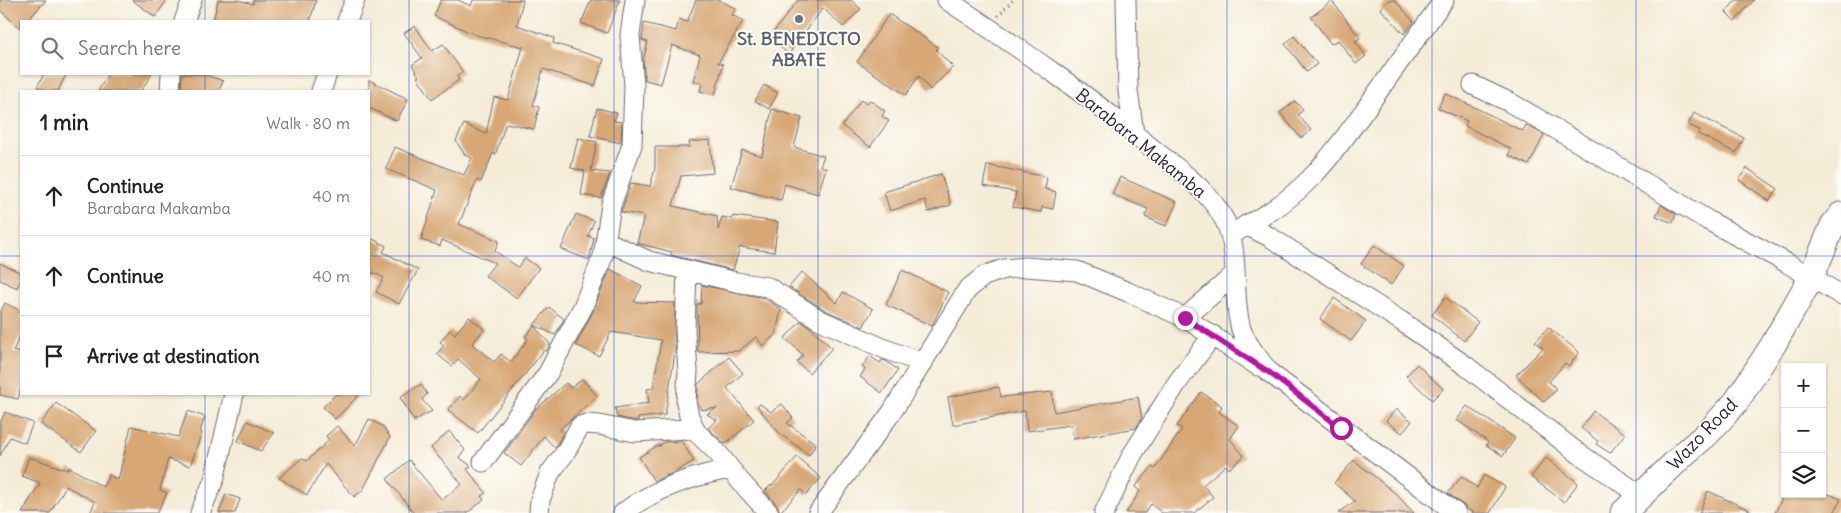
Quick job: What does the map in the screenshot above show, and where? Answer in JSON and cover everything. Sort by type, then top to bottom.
[{"type":"main road","name":"Wazo Road","points":[[1623,513],[1685,452],[1708,433],[1736,402],[1773,345],[1811,278],[1833,225],[1841,215]]},
{"type":"street","points":[[184,20],[192,0]]},
{"type":"street","points":[[347,20],[355,0]]},
{"type":"street","points":[[483,462],[548,373],[583,307],[603,256],[612,205],[632,145],[634,86],[630,35],[635,0]]},
{"type":"street","name":"Barabara Makamba","points":[[947,0],[1044,67],[1134,133],[1193,181],[1212,201],[1224,219],[1239,230],[1235,274],[1237,308],[1242,330],[1251,349],[1270,373],[1456,513]]},
{"type":"street","points":[[1126,0],[1128,91],[1134,133]]},
{"type":"street","points":[[1239,230],[1284,203],[1311,179],[1350,131],[1444,0]]},
{"type":"street","points":[[170,90],[171,75]]},
{"type":"street","points":[[321,90],[327,75]]},
{"type":"street","points":[[1473,86],[1509,102],[1541,120],[1708,221],[1788,263],[1841,295]]},
{"type":"street","points":[[1239,230],[1270,237],[1402,321],[1466,366],[1578,453],[1642,496]]},
{"type":"street","points":[[606,240],[649,261],[736,282],[768,287],[820,320],[885,349],[923,363]]},
{"type":"street","points":[[818,513],[892,412],[967,290],[984,276],[1004,269],[1026,266],[1076,271],[1185,318],[1270,373]]},
{"type":"street","points":[[688,270],[685,330],[688,371],[686,402],[689,416],[696,432],[717,452],[769,513]]},
{"type":"street","points":[[1185,318],[1235,274]]},
{"type":"street","points":[[1104,513],[1132,455],[1177,384],[1213,336]]},
{"type":"street","points":[[200,513],[214,480],[234,395]]},
{"type":"street","points":[[539,513],[540,500],[550,473],[565,453],[580,426],[588,424],[599,425],[635,432],[687,429],[696,432]]},
{"type":"street","points":[[623,513],[645,497],[709,473],[730,468]]},
{"type":"building","points":[[0,0],[46,0],[28,20],[20,20],[20,28],[0,10]]},
{"type":"building","points":[[132,0],[167,0],[155,17]]},
{"type":"building","points":[[218,0],[238,0],[253,4],[253,0],[316,0],[310,20],[213,20]]},
{"type":"building","points":[[441,0],[458,0],[471,6],[473,0],[523,0],[517,25],[554,38],[553,43],[604,59],[595,86],[543,69],[533,105],[539,107],[534,129],[506,123],[495,155],[493,153],[481,182],[477,180],[459,224],[499,241],[495,251],[518,267],[525,258],[539,268],[517,298],[485,276],[495,263],[442,240],[440,246],[421,240],[437,190],[386,169],[395,147],[464,175],[472,158],[465,155],[456,141],[464,124],[486,134],[494,97],[508,100],[523,47],[476,35],[434,16]]},
{"type":"building","points":[[591,0],[620,0],[607,33],[581,23]]},
{"type":"building","points":[[696,0],[720,0],[736,9],[732,15],[743,21],[718,63],[723,64],[715,95],[700,91],[702,83],[693,81],[700,55],[672,45],[661,84],[645,80],[643,60],[648,42],[642,40],[644,23],[676,31],[679,19],[687,22]]},
{"type":"building","name":"St. BENEDICTO ABATE","points":[[798,0],[851,0],[861,9],[843,27],[823,8],[789,54],[769,38]]},
{"type":"building","points":[[1389,0],[1395,0],[1414,22],[1404,34],[1380,8]]},
{"type":"building","points":[[1736,0],[1754,0],[1735,21],[1726,12]]},
{"type":"building","points":[[1332,1],[1360,38],[1355,41],[1366,56],[1356,64],[1338,40],[1331,44],[1311,17]]},
{"type":"building","points":[[889,14],[938,47],[936,50],[953,67],[930,90],[919,76],[906,95],[857,62]]},
{"type":"building","points":[[415,26],[432,51],[443,44],[463,72],[457,76],[459,80],[432,99],[417,77],[419,76],[412,65],[422,58],[404,33]]},
{"type":"building","points":[[1294,36],[1317,64],[1307,72],[1285,44]]},
{"type":"building","points":[[43,75],[66,75],[58,90],[44,90],[37,87]]},
{"type":"building","points":[[107,75],[151,75],[142,90],[99,90]]},
{"type":"building","points":[[182,75],[206,75],[223,81],[219,90],[186,90],[181,88]]},
{"type":"building","points":[[369,80],[408,99],[397,121],[370,108]]},
{"type":"building","points":[[764,85],[778,93],[769,109],[755,101]]},
{"type":"building","points":[[1445,93],[1523,131],[1526,125],[1544,135],[1529,165],[1508,155],[1511,149],[1465,126],[1467,121],[1438,108]]},
{"type":"building","points":[[861,100],[866,104],[870,100],[885,111],[882,116],[889,121],[870,147],[842,126]]},
{"type":"building","points":[[1295,101],[1303,110],[1298,115],[1311,130],[1301,138],[1280,113]]},
{"type":"building","points":[[597,108],[617,113],[614,121],[622,122],[621,143],[590,136]]},
{"type":"building","points":[[772,109],[802,118],[794,147],[824,156],[820,166],[826,168],[818,194],[785,184],[781,200],[731,187],[742,150],[762,156]]},
{"type":"building","points":[[1694,113],[1744,138],[1736,153],[1698,134],[1700,130],[1688,125]]},
{"type":"building","points":[[578,138],[597,142],[591,171],[610,173],[601,198],[581,195],[585,171],[571,168]]},
{"type":"building","points":[[710,140],[713,173],[681,176],[673,206],[717,216],[718,230],[722,217],[732,219],[733,216],[778,222],[774,252],[740,247],[733,270],[671,255],[672,252],[637,243],[644,216],[621,212],[631,183],[650,186],[655,169],[655,147],[690,147],[689,142]]},
{"type":"building","points":[[987,165],[1047,177],[1045,189],[1056,192],[1053,209],[1042,207],[1041,212],[1013,207],[1016,192],[983,186]]},
{"type":"building","points":[[1747,168],[1778,189],[1769,201],[1739,180]]},
{"type":"building","points":[[941,174],[951,205],[928,212],[925,200],[890,211],[884,192]]},
{"type":"building","points":[[1120,177],[1177,202],[1166,226],[1145,217],[1148,209],[1112,194]]},
{"type":"building","points":[[1661,205],[1676,214],[1673,223],[1656,216]]},
{"type":"building","points":[[576,214],[594,221],[588,236],[594,238],[589,260],[561,249]]},
{"type":"building","points":[[370,238],[386,246],[383,252],[418,270],[399,304],[376,292],[384,278],[373,272],[370,277]]},
{"type":"building","points":[[1374,245],[1404,266],[1391,285],[1361,264]]},
{"type":"building","points":[[0,263],[20,273],[20,281],[17,288],[0,280]]},
{"type":"building","points":[[610,269],[642,286],[634,302],[675,303],[675,352],[665,415],[638,418],[638,421],[636,421],[617,417],[615,408],[649,403],[647,389],[653,388],[661,340],[611,332],[599,356],[576,345],[593,311]]},
{"type":"building","points":[[902,270],[948,292],[932,326],[886,305]]},
{"type":"building","points":[[802,272],[837,303],[843,292],[873,309],[863,327],[825,310],[789,287]]},
{"type":"building","points":[[702,285],[764,298],[781,309],[776,334],[763,346],[756,337],[739,351],[698,352],[697,304],[701,304]]},
{"type":"building","points":[[1445,297],[1478,322],[1464,341],[1432,315]]},
{"type":"building","points":[[1334,298],[1366,321],[1351,341],[1320,319]]},
{"type":"building","points":[[5,303],[20,310],[20,335],[13,351],[20,353],[20,392],[18,399],[0,395],[0,313]]},
{"type":"building","points":[[549,307],[564,319],[555,335],[534,325]]},
{"type":"building","points":[[469,317],[484,329],[472,344],[494,362],[501,354],[511,362],[528,339],[525,337],[534,326],[550,344],[546,352],[544,350],[478,433],[448,410],[460,396],[464,400],[481,379],[458,359],[452,366],[437,354],[444,345],[440,342],[450,330],[455,334]]},
{"type":"building","points":[[801,321],[832,348],[809,373],[797,362],[803,355],[785,338]]},
{"type":"building","points":[[1548,327],[1579,352],[1569,366],[1565,363],[1549,382],[1557,389],[1544,402],[1516,375],[1543,348],[1535,342]]},
{"type":"building","points":[[870,356],[880,363],[882,360],[886,361],[898,370],[882,393],[860,377],[865,369],[862,367]]},
{"type":"building","points":[[729,357],[743,373],[727,388],[754,420],[725,444],[708,428],[717,420],[707,414],[717,408],[701,410],[697,401],[698,384]]},
{"type":"building","points":[[1417,364],[1443,389],[1432,400],[1406,376]]},
{"type":"building","points":[[582,379],[597,396],[560,429],[563,433],[555,448],[544,436],[521,466],[504,453],[536,409],[566,383],[571,388]]},
{"type":"building","points":[[421,384],[427,394],[422,400],[432,411],[414,421],[400,397]]},
{"type":"building","points":[[999,387],[1001,397],[1052,392],[1054,412],[1138,397],[1142,418],[1136,428],[1073,439],[1071,425],[1027,431],[1025,411],[953,425],[948,397]]},
{"type":"building","points":[[1201,392],[1222,406],[1219,412],[1239,426],[1230,439],[1244,456],[1229,469],[1226,465],[1203,485],[1213,497],[1194,513],[1162,513],[1151,504],[1145,513],[1126,513],[1140,491],[1135,487],[1152,467],[1155,469],[1182,429],[1177,426]]},
{"type":"building","points":[[335,395],[359,395],[335,419],[323,407]]},
{"type":"building","points":[[56,403],[96,431],[81,452],[41,424]]},
{"type":"building","points":[[760,404],[771,412],[782,404],[793,418],[787,423],[816,444],[809,455],[779,433],[757,406]]},
{"type":"building","points":[[1467,406],[1515,438],[1503,456],[1486,445],[1488,442],[1457,420]]},
{"type":"building","points":[[1396,409],[1412,421],[1402,433],[1386,421]]},
{"type":"building","points":[[188,411],[205,417],[200,431],[202,432],[190,466],[168,459],[160,490],[167,493],[157,513],[90,513],[95,502],[66,486],[50,513],[22,513],[40,483],[22,476],[29,457],[68,470],[69,467],[103,487],[109,475],[118,480],[131,426],[178,437]]},
{"type":"building","points":[[1593,411],[1625,434],[1610,453],[1596,444],[1598,441],[1581,428]]},
{"type":"building","points":[[5,412],[33,423],[25,443],[10,437],[0,456],[0,423]]},
{"type":"building","points":[[369,419],[382,426],[390,437],[363,490],[354,497],[326,464],[307,495],[279,478],[302,458],[307,461],[329,440],[326,436],[337,426],[355,446]]},
{"type":"building","points":[[247,421],[274,433],[261,451],[238,441]]},
{"type":"building","points":[[449,431],[465,450],[459,457],[471,466],[467,469],[486,493],[481,496],[484,500],[467,513],[414,513],[387,479],[409,460],[442,500],[462,484],[431,448]]},
{"type":"building","points":[[681,441],[694,461],[654,481],[639,457],[660,444],[659,447],[664,442]]},
{"type":"building","points":[[797,457],[821,478],[806,495],[801,490],[780,512],[777,505],[765,491],[772,486]]},
{"type":"building","points":[[1546,458],[1578,483],[1564,502],[1531,477]]},
{"type":"building","points":[[1354,460],[1396,494],[1414,513],[1338,513],[1355,501],[1334,483]]},
{"type":"building","points":[[1484,475],[1505,487],[1490,513],[1473,513],[1448,493],[1462,476],[1477,488]]},
{"type":"building","points":[[1708,491],[1756,513],[1699,513]]},
{"type":"building","points":[[226,494],[240,499],[235,513],[219,513]]},
{"type":"building","points":[[1826,494],[1829,494],[1841,499],[1834,513],[1775,513],[1782,498],[1826,498]]},
{"type":"place","name":"St. BENEDICTO ABATE","points":[[799,19]]},
{"type":"route","points":[[1185,318],[1270,373],[1341,428]]}]
